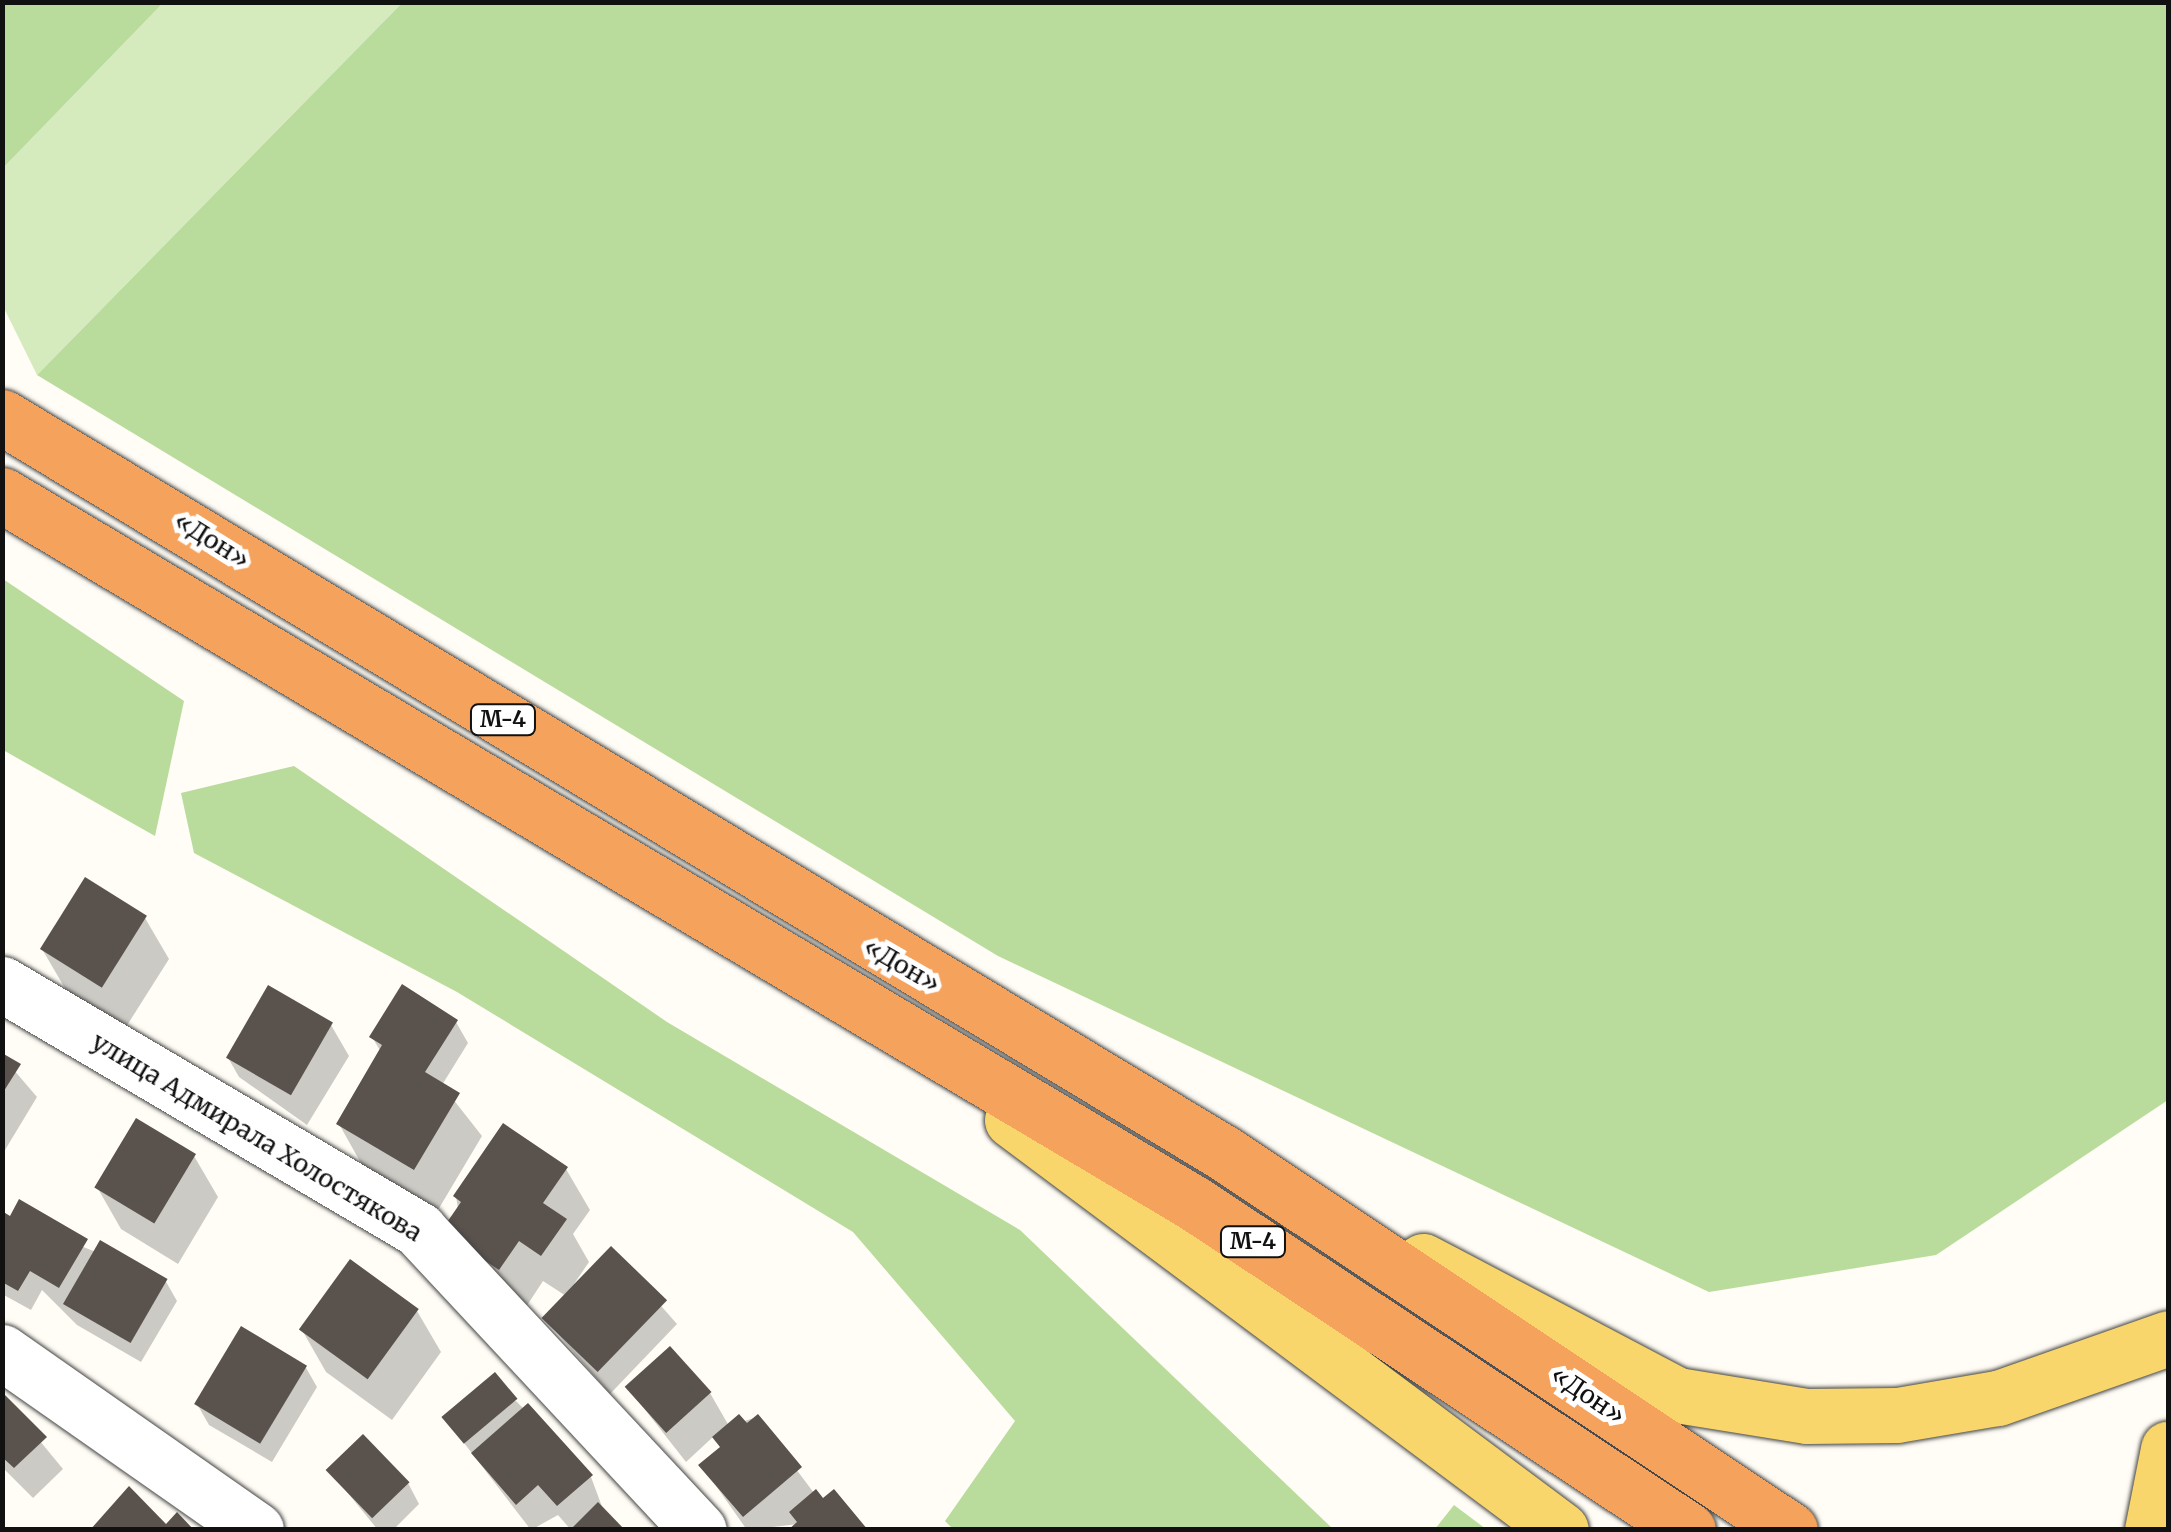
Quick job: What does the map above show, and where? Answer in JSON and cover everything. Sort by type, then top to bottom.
[{"type":"highway","name":"«Дон»","points":[[2,417],[1224,1153],[1790,1530]]},
{"type":"highway","name":"М-4","points":[[2,494],[1195,1204],[1688,1530]]},
{"type":"main road","points":[[806,973],[1561,1530]]},
{"type":"main road","points":[[1224,1153],[1677,1395],[1807,1416],[1897,1415],[1998,1398],[2168,1338]]},
{"type":"main road","points":[[2152,1530],[2168,1449]]},
{"type":"street","name":"улица Адмирала Холостякова","points":[[2,984],[418,1230],[699,1530]]},
{"type":"street","points":[[2,1352],[256,1530]]},
{"type":"green space","points":[[2,3],[163,3],[3,168]]},
{"type":"green space","points":[[163,3],[402,3],[37,375],[3,306],[3,168]]},
{"type":"green space","points":[[402,3],[2168,3],[2168,1100],[1936,1255],[1709,1292],[998,956],[37,375]]},
{"type":"green space","points":[[3,579],[184,701],[155,836],[3,750]]},
{"type":"green space","points":[[294,766],[667,1022],[1020,1230],[1333,1529],[953,1529],[945,1521],[1015,1421],[853,1232],[457,992],[194,853],[181,793]]},
{"type":"green space","points":[[1454,1505],[1486,1529],[1435,1529]]},
{"type":"building","points":[[85,877],[147,916],[102,988],[40,949]]},
{"type":"building","points":[[402,984],[458,1020],[425,1072],[460,1093],[414,1170],[336,1124],[382,1045],[369,1037]]},
{"type":"building","points":[[268,985],[333,1022],[291,1095],[226,1058]]},
{"type":"building","points":[[2,1053],[21,1064],[2,1094]]},
{"type":"building","points":[[136,1118],[196,1154],[154,1223],[94,1187]]},
{"type":"building","points":[[503,1123],[568,1167],[543,1203],[567,1219],[541,1256],[519,1241],[499,1270],[441,1231],[461,1202],[453,1196]]},
{"type":"building","points":[[19,1199],[88,1239],[59,1288],[30,1271],[18,1291],[2,1282],[2,1211],[10,1216]]},
{"type":"building","points":[[100,1240],[168,1279],[131,1343],[63,1304]]},
{"type":"building","points":[[611,1246],[667,1300],[598,1372],[542,1318]]},
{"type":"building","points":[[350,1259],[419,1309],[368,1379],[299,1329]]},
{"type":"building","points":[[241,1326],[307,1366],[260,1444],[194,1404]]},
{"type":"building","points":[[670,1346],[711,1392],[666,1433],[625,1387]]},
{"type":"building","points":[[495,1372],[517,1399],[464,1444],[441,1417]]},
{"type":"building","points":[[2,1392],[47,1437],[14,1468],[2,1457]]},
{"type":"building","points":[[528,1403],[593,1475],[557,1506],[538,1485],[516,1505],[471,1453]]},
{"type":"building","points":[[739,1414],[747,1423],[758,1414],[802,1467],[743,1517],[698,1465],[720,1447],[712,1437]]},
{"type":"building","points":[[363,1434],[410,1482],[372,1518],[326,1470]]},
{"type":"building","points":[[129,1486],[166,1524],[177,1512],[194,1530],[90,1530]]},
{"type":"building","points":[[816,1489],[823,1498],[834,1489],[868,1530],[788,1530],[797,1522],[789,1512]]},
{"type":"building","points":[[598,1502],[625,1530],[570,1530]]}]
